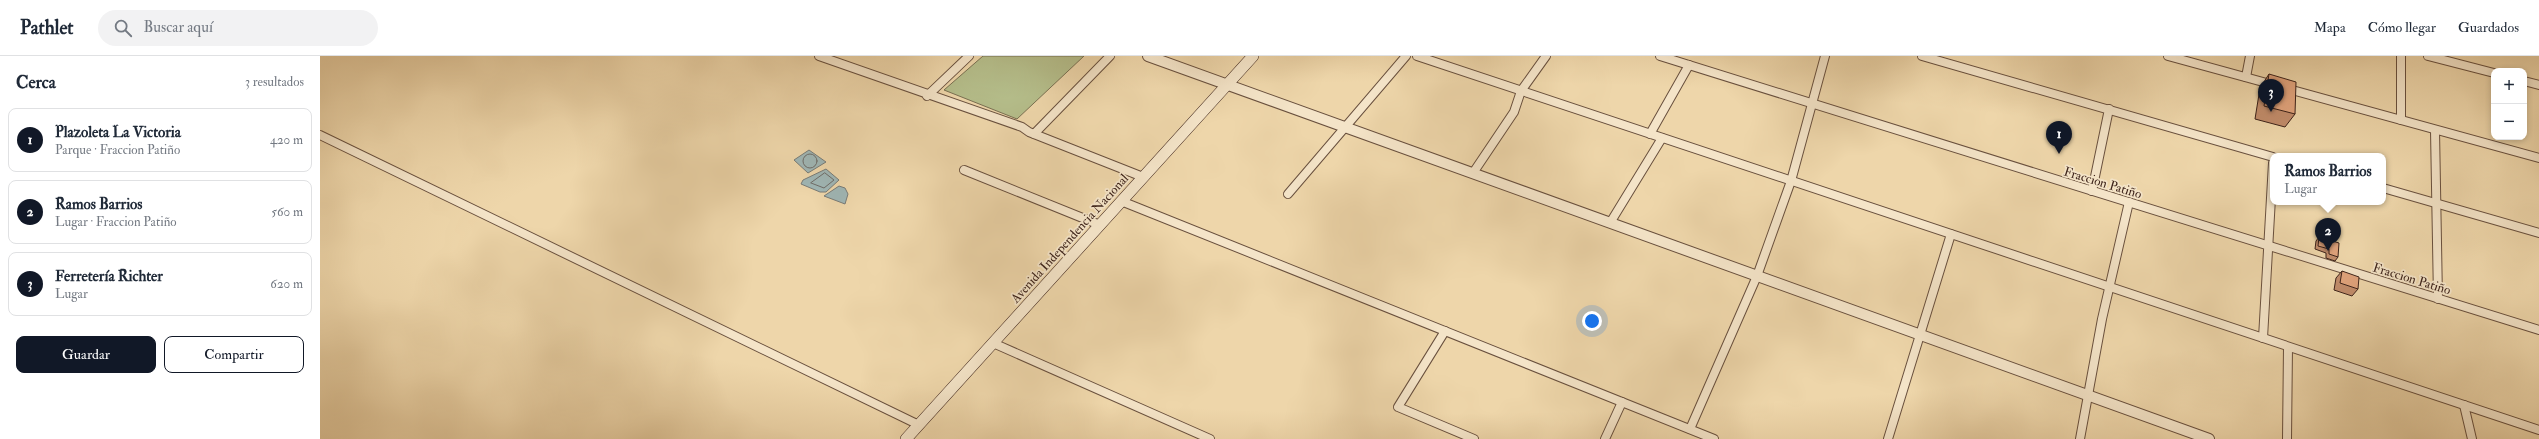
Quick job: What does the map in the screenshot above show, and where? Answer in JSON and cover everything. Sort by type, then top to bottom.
[{"type":"main road","name":"Avenida Independencia Nacional","points":[[906,439],[1253,56]]},
{"type":"street","points":[[927,96],[969,56]]},
{"type":"street","points":[[1034,134],[1110,56]]},
{"type":"street","points":[[1148,56],[2209,439]]},
{"type":"street","points":[[1288,194],[1406,56]]},
{"type":"street","points":[[1417,56],[2539,430]]},
{"type":"street","points":[[1473,173],[1514,112],[1521,91],[1546,56]]},
{"type":"street","name":"Fraccion Patiño","points":[[1660,56],[2539,330]]},
{"type":"street","points":[[1690,430],[1757,276],[1791,181],[1825,56]]},
{"type":"street","points":[[1922,56],[2270,156]]},
{"type":"street","points":[[2168,56],[2539,158]]},
{"type":"street","points":[[2246,77],[2250,56]]},
{"type":"street","points":[[2400,56],[2401,120]]},
{"type":"street","points":[[2428,56],[2491,72]]},
{"type":"street","points":[[822,57],[927,96],[1022,127],[1034,134],[1143,177]]},
{"type":"street","points":[[1650,134],[1689,65]]},
{"type":"street","points":[[2527,82],[2539,85]]},
{"type":"street","points":[[2092,191],[2109,109]]},
{"type":"street","points":[[2435,130],[2438,299]]},
{"type":"street","points":[[320,135],[919,425]]},
{"type":"street","points":[[1610,223],[1662,138]]},
{"type":"street","points":[[964,170],[1100,225]]},
{"type":"street","points":[[2386,189],[2539,233]]},
{"type":"street","points":[[1121,201],[1714,439]]},
{"type":"street","points":[[2080,439],[2087,395],[2129,202]]},
{"type":"street","points":[[2263,338],[2270,205]]},
{"type":"street","points":[[1888,439],[1921,336],[1951,234]]},
{"type":"street","points":[[1444,331],[1398,407],[1474,439]]},
{"type":"street","points":[[993,343],[1210,439]]},
{"type":"street","points":[[2287,439],[2288,347]]},
{"type":"street","points":[[1605,439],[1622,402]]},
{"type":"street","points":[[2464,405],[2472,439]]},
{"type":"green space","points":[[983,56],[1084,56],[1017,119],[944,90]]},
{"type":"water","points":[[809,150],[826,162],[808,173],[794,160]]},
{"type":"water","points":[[826,169],[839,180],[826,192],[820,192],[801,184],[803,180]]},
{"type":"water","points":[[839,186],[845,188],[848,194],[845,204],[824,196]]},
{"type":"building","points":[[2269,74],[2296,82],[2295,114],[2264,106]]},
{"type":"building","points":[[2319,237],[2339,243],[2338,257],[2329,254],[2329,249],[2318,246]]},
{"type":"building","points":[[2342,271],[2359,277],[2358,289],[2340,283]]},
{"type":"place","name":"Ferretería Richter","points":[[2271,112]]},
{"type":"place","name":"Plazoleta La Victoria","points":[[2059,154]]},
{"type":"place","name":"Ramos Barrios","points":[[2328,251]]}]
